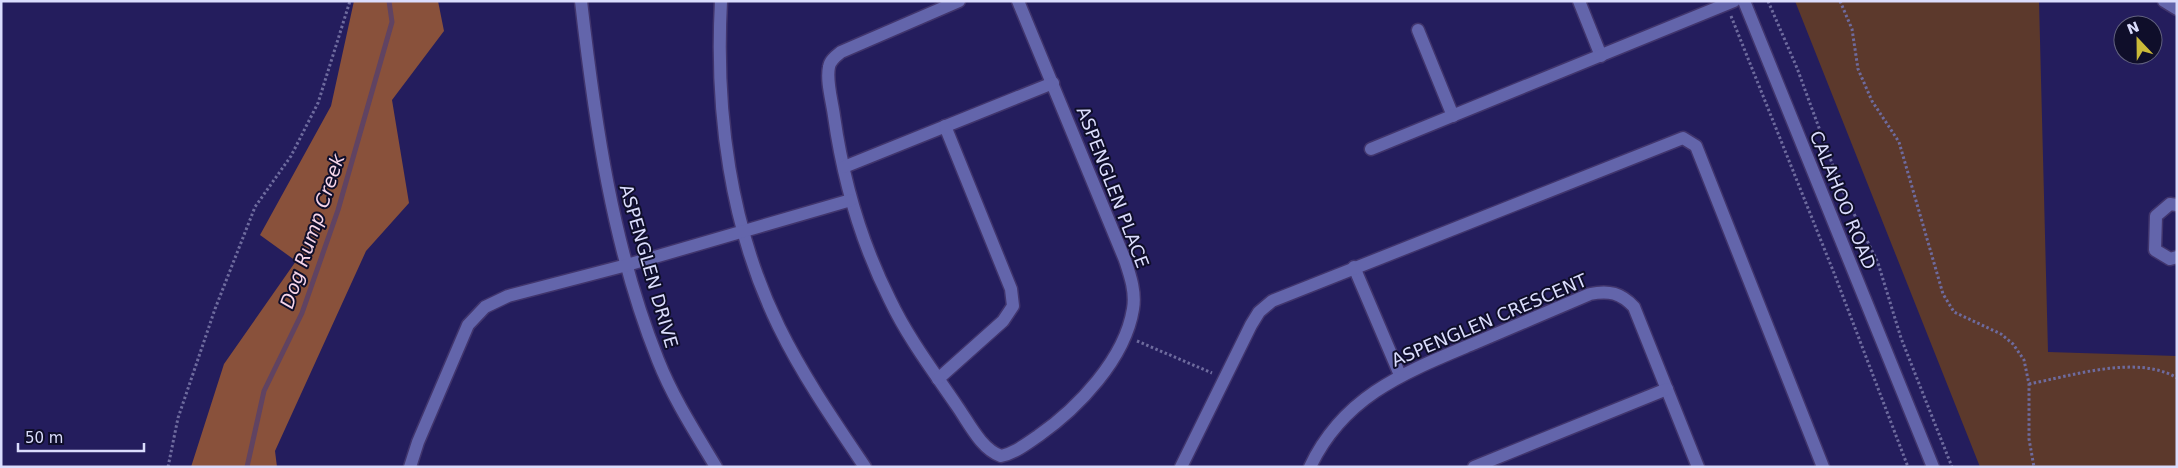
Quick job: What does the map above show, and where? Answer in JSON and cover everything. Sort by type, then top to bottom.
[{"type":"street","name":"ASPENGLEN DRIVE","points":[[581,1],[591,85],[608,195],[627,266],[658,361],[686,419],[716,467]]},
{"type":"street","points":[[721,1],[721,109],[724,139],[743,231],[762,288],[779,326],[806,376],[864,467]]},
{"type":"street","name":"ASPENGLEN PLACE","points":[[959,1],[850,47],[832,60],[829,67],[830,85],[851,200],[871,259],[890,301],[938,379],[986,447],[1001,456],[1009,454],[1053,425],[1084,398],[1107,367],[1129,321],[1134,293],[1125,260],[1018,1]]},
{"type":"street","points":[[1579,1],[1601,56]]},
{"type":"street","name":"CALAHOO ROAD","points":[[1744,1],[1933,467]]},
{"type":"street","points":[[2164,1],[2177,9]]},
{"type":"street","points":[[1371,149],[1730,3]]},
{"type":"street","points":[[1418,30],[1452,116]]},
{"type":"street","points":[[844,167],[1053,82]]},
{"type":"street","points":[[938,379],[1003,322],[1013,306],[1011,289],[945,126]]},
{"type":"street","points":[[1181,467],[1251,325],[1265,306],[1272,301],[1683,138],[1696,146],[1823,467]]},
{"type":"street","points":[[410,467],[418,442],[468,325],[476,314],[502,298],[627,266],[851,200]]},
{"type":"street","points":[[2177,206],[2170,204],[2156,216],[2155,250],[2170,259],[2177,256]]},
{"type":"street","points":[[1354,267],[1400,375]]},
{"type":"street","name":"ASPENGLEN CRESCENT","points":[[1310,467],[1336,426],[1365,397],[1400,375],[1590,294],[1602,292],[1615,293],[1625,297],[1634,307],[1698,467]]},
{"type":"street","points":[[1474,467],[1667,389]]},
{"type":"street","name":"CALAHOO ROAD","points":[[1909,411],[1926,467]]},
{"type":"path","points":[[168,467],[178,418],[215,309],[255,207],[291,156],[318,103],[350,1]]},
{"type":"path","points":[[1768,1],[1797,68],[1840,185],[1878,263],[1901,338],[1952,467]]},
{"type":"path","points":[[1840,1],[1852,29],[1858,70],[1872,101],[1899,142],[1943,294],[1954,312],[2001,334],[2013,344],[2024,360],[2029,384],[2028,420],[2034,467]]},
{"type":"path","points":[[1730,3],[1908,467]]},
{"type":"path","points":[[1137,341],[1225,378]]},
{"type":"path","points":[[2029,384],[2126,367],[2154,369],[2177,378]]},
{"type":"shaded area","points":[[354,1],[438,1],[444,31],[392,100],[409,203],[366,251],[275,451],[277,467],[191,467],[224,364],[296,261],[260,235],[331,106]]},
{"type":"shaded area","points":[[1795,1],[2039,1],[2048,352],[2177,356],[2177,467],[1980,467]]},
{"type":"waterway","name":"Dog Rump Creek","points":[[247,467],[264,391],[302,313],[338,210],[392,22],[389,1]]}]
